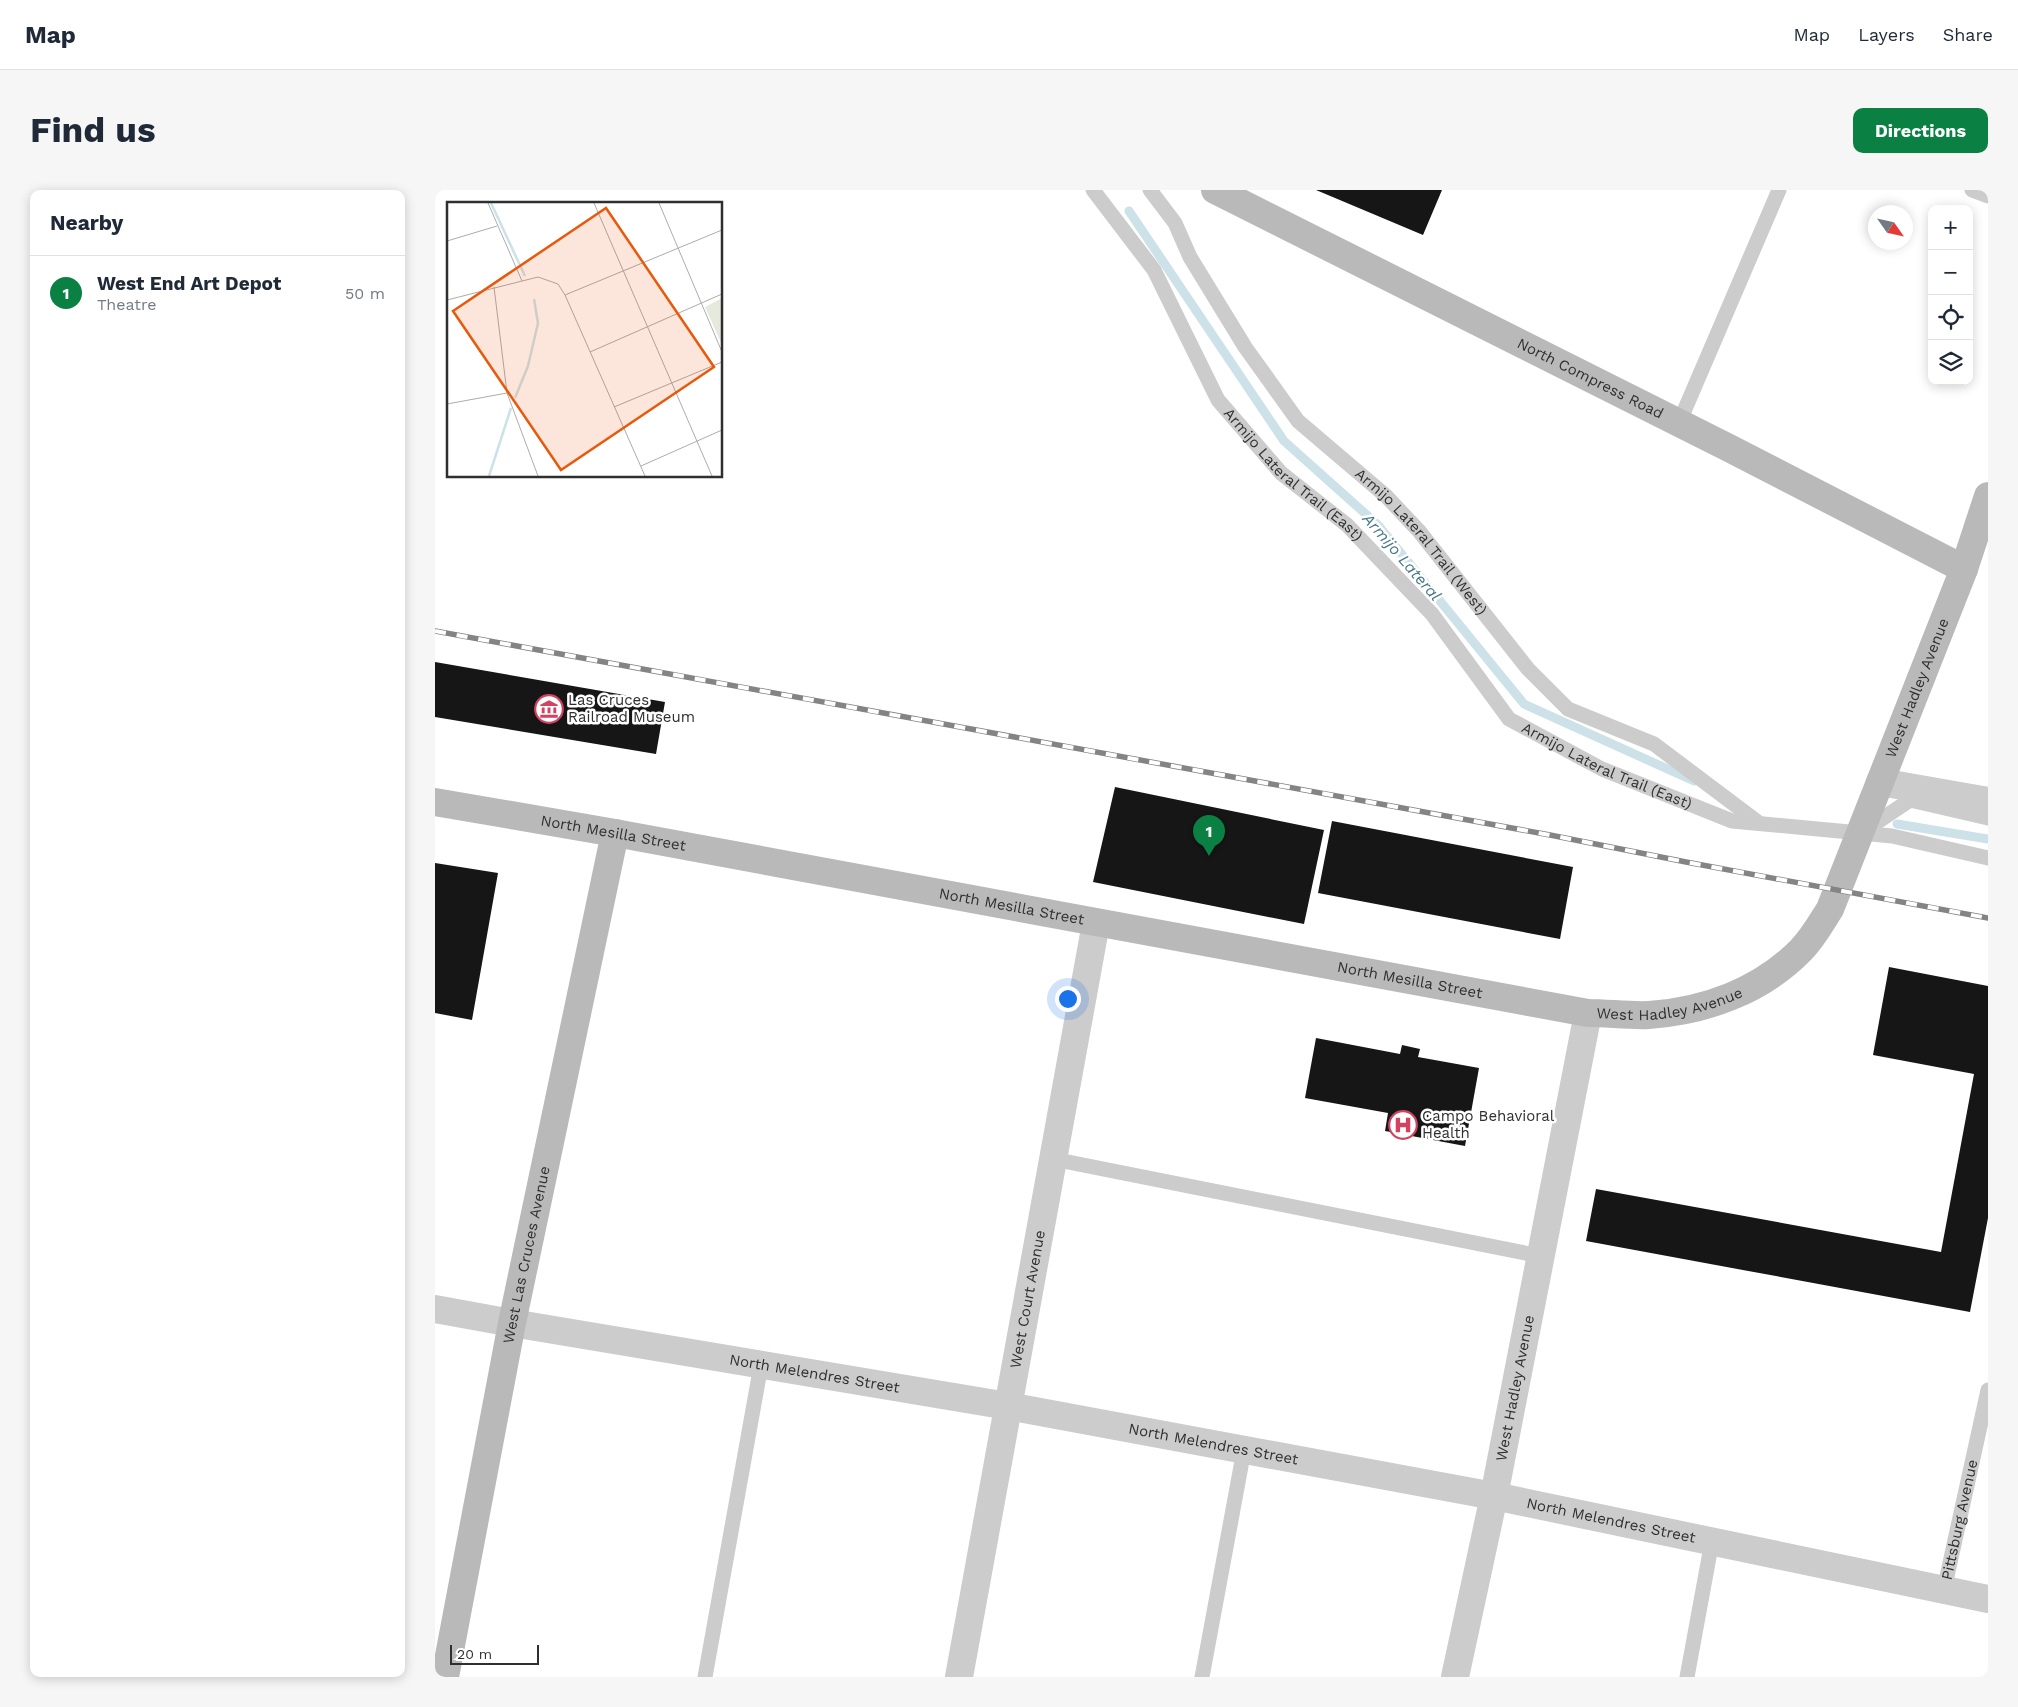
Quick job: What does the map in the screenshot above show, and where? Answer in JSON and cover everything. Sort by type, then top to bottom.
[{"type":"street","name":"North Compress Road","points":[[1215,190],[1679,423],[1964,569]]},
{"type":"street","name":"West Hadley Avenue","points":[[1455,1677],[1494,1496],[1587,1013],[1648,1015],[1693,1009],[1736,995],[1770,975],[1801,950],[1820,926],[1830,909],[1964,569],[1988,496]]},
{"type":"street","points":[[1880,782],[1988,801]]},
{"type":"street","name":"North Mesilla Street","points":[[435,802],[615,833],[1587,1013]]},
{"type":"street","name":"West Las Cruces Avenue","points":[[445,1677],[512,1323],[615,833]]},
{"type":"street","name":"West Court Avenue","points":[[959,1677],[1097,923]]},
{"type":"street","name":"North Melendres Street","points":[[435,1309],[1008,1406],[1494,1496],[1988,1599]]},
{"type":"lane","name":"Armijo Lateral Trail (East)","points":[[1093,190],[1154,270],[1218,400],[1281,473],[1347,525],[1431,614],[1509,719],[1602,769],[1732,821],[1891,836],[1988,858]]},
{"type":"lane","name":"Armijo Lateral Trail (West)","points":[[1150,190],[1175,223],[1190,257],[1245,347],[1298,421],[1386,496],[1419,530],[1528,669],[1568,709],[1654,744],[1759,823]]},
{"type":"lane","points":[[1679,423],[1779,190]]},
{"type":"lane","points":[[1972,190],[1988,196]]},
{"type":"lane","points":[[1860,833],[1910,800],[1988,818]]},
{"type":"lane","points":[[1053,1159],[1540,1256]]},
{"type":"lane","points":[[705,1677],[761,1365]]},
{"type":"lane","name":"Pittsburg Avenue","points":[[1944,1590],[1988,1390]]},
{"type":"lane","points":[[1202,1677],[1244,1450]]},
{"type":"lane","points":[[1687,1677],[1712,1542]]},
{"type":"building","points":[[1316,190],[1442,190],[1423,235]]},
{"type":"building","name":"Las Cruces Railroad Museum","points":[[435,662],[665,702],[656,754],[435,717]]},
{"type":"building","points":[[1115,787],[1324,830],[1304,924],[1093,882]]},
{"type":"building","points":[[1332,821],[1573,867],[1560,939],[1318,893]]},
{"type":"building","points":[[435,863],[498,873],[472,1020],[435,1013]]},
{"type":"building","points":[[1889,967],[1988,986],[1988,1218],[1970,1312],[1586,1241],[1596,1189],[1941,1252],[1974,1074],[1873,1055]]},
{"type":"building","points":[[1316,1038],[1400,1054],[1402,1045],[1420,1049],[1418,1057],[1479,1068],[1465,1146],[1385,1131],[1388,1113],[1305,1098]]},
{"type":"waterway","name":"Armijo Lateral","points":[[1129,211],[1284,441],[1378,525],[1524,704],[1694,781]]},
{"type":"waterway","name":"Armijo Lateral","points":[[1897,824],[1988,839]]},
{"type":"railway","points":[[435,631],[1550,835],[1988,918]]},
{"type":"place","name":"Las Cruces Railroad Museum","points":[[549,709]]},
{"type":"place","name":"West End Art Depot","points":[[1209,856]]},
{"type":"place","name":"Campo Behavioral Health","points":[[1403,1125]]}]
